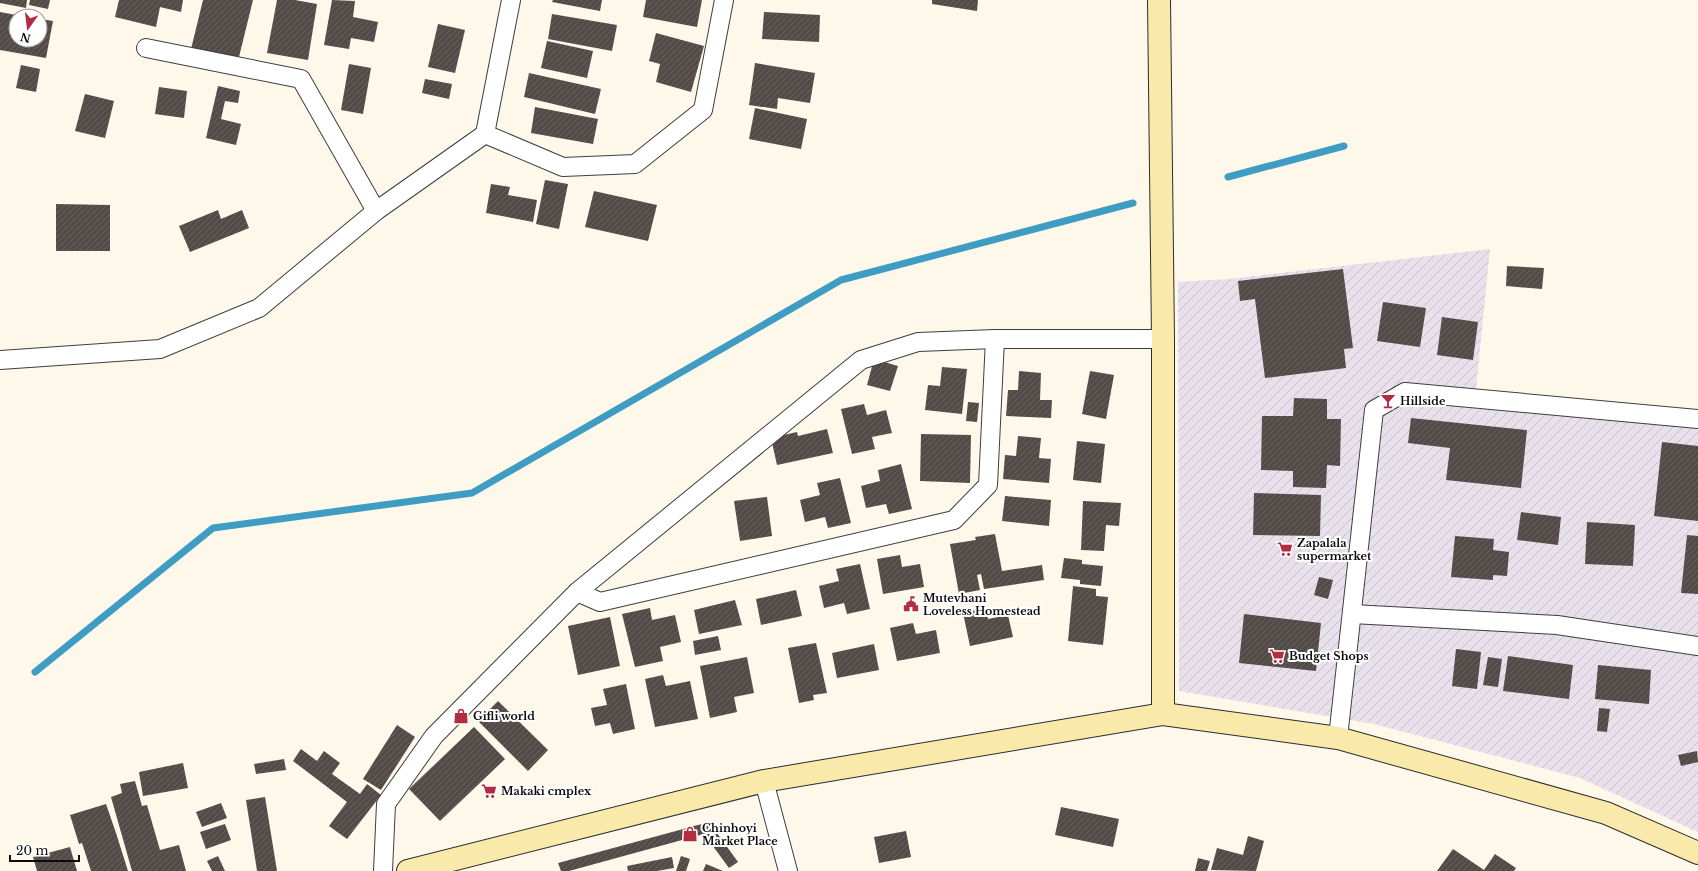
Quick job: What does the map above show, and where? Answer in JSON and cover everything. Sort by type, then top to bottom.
[{"type":"street","points":[[0,360],[160,349],[259,308],[376,211],[485,134],[511,0]]},
{"type":"street","points":[[485,134],[563,167],[635,164],[703,110],[724,0]]},
{"type":"street","points":[[1159,0],[1163,339],[1163,714]]},
{"type":"street","points":[[146,48],[301,79],[376,211]]},
{"type":"street","points":[[383,871],[386,804],[434,736],[577,592],[861,360],[918,342],[995,339],[1163,339]]},
{"type":"street","points":[[577,592],[600,602],[954,520],[988,484],[995,339]]},
{"type":"street","points":[[1338,738],[1374,410],[1405,392],[1698,419]]},
{"type":"street","points":[[1352,614],[1557,625],[1698,646]]},
{"type":"street","points":[[408,871],[764,781],[1163,714],[1338,738],[1606,813],[1698,853]]},
{"type":"street","points":[[764,781],[788,871]]},
{"type":"shaded area","points":[[1490,249],[1476,389],[1698,412],[1698,832],[1580,778],[1374,724],[1179,691],[1178,282],[1229,279]]},
{"type":"building","points":[[0,0],[27,0],[26,8],[0,3]]},
{"type":"building","points":[[30,0],[50,0],[48,9],[29,5]]},
{"type":"building","points":[[119,0],[183,0],[181,12],[160,7],[156,27],[115,17]]},
{"type":"building","points":[[203,0],[253,0],[238,61],[191,49]]},
{"type":"building","points":[[277,0],[295,0],[317,4],[308,60],[267,53]]},
{"type":"building","points":[[332,0],[355,1],[353,17],[378,22],[374,42],[351,38],[349,49],[324,45]]},
{"type":"building","points":[[553,0],[602,0],[600,11],[552,2]]},
{"type":"building","points":[[646,0],[702,0],[697,27],[643,17]]},
{"type":"building","points":[[932,0],[978,0],[977,11],[932,4]]},
{"type":"building","points":[[0,12],[8,14],[8,48],[48,48],[46,58],[0,50]]},
{"type":"building","points":[[764,12],[820,15],[819,42],[762,39]]},
{"type":"building","points":[[552,14],[617,25],[612,51],[548,39]]},
{"type":"building","points":[[48,20],[53,21],[48,47]]},
{"type":"building","points":[[438,24],[465,30],[455,73],[428,67]]},
{"type":"building","points":[[656,33],[704,46],[691,92],[656,82],[660,64],[649,61]]},
{"type":"building","points":[[547,41],[593,51],[587,78],[541,68]]},
{"type":"building","points":[[755,63],[815,73],[810,103],[778,98],[777,109],[749,105]]},
{"type":"building","points":[[349,64],[371,68],[363,114],[341,110]]},
{"type":"building","points":[[21,65],[40,69],[36,92],[16,88]]},
{"type":"building","points":[[529,73],[601,89],[595,114],[524,97]]},
{"type":"building","points":[[425,79],[452,84],[449,99],[422,93]]},
{"type":"building","points":[[218,86],[240,91],[238,103],[225,101],[221,119],[241,124],[236,145],[206,138]]},
{"type":"building","points":[[159,87],[187,91],[184,118],[155,114]]},
{"type":"building","points":[[85,94],[114,101],[105,138],[75,131]]},
{"type":"building","points":[[535,107],[598,119],[593,144],[531,133]]},
{"type":"building","points":[[755,108],[807,119],[801,149],[749,139]]},
{"type":"building","points":[[545,180],[568,184],[559,229],[536,224]]},
{"type":"building","points":[[491,184],[510,187],[508,195],[537,200],[533,222],[486,213]]},
{"type":"building","points":[[594,191],[657,205],[648,241],[585,227]]},
{"type":"building","points":[[56,204],[110,205],[110,251],[56,251]]},
{"type":"building","points":[[218,210],[221,219],[242,210],[249,228],[190,252],[179,226]]},
{"type":"building","points":[[1507,266],[1544,268],[1542,289],[1506,286]]},
{"type":"building","points":[[1343,269],[1353,348],[1344,349],[1346,368],[1265,378],[1255,299],[1240,301],[1238,281]]},
{"type":"building","points":[[1383,302],[1426,308],[1420,347],[1377,341]]},
{"type":"building","points":[[1442,317],[1478,322],[1473,360],[1437,355]]},
{"type":"building","points":[[874,359],[898,366],[890,391],[867,385]]},
{"type":"building","points":[[942,367],[967,369],[962,414],[925,410],[928,385],[940,386]]},
{"type":"building","points":[[1019,371],[1041,373],[1040,400],[1052,400],[1051,418],[1006,416],[1008,390],[1018,390]]},
{"type":"building","points":[[1090,371],[1114,375],[1106,419],[1082,414]]},
{"type":"building","points":[[1294,398],[1327,399],[1327,419],[1341,419],[1340,466],[1327,465],[1326,488],[1293,487],[1293,471],[1261,470],[1262,416],[1293,416]]},
{"type":"building","points":[[968,402],[979,403],[977,422],[966,421]]},
{"type":"building","points":[[864,404],[867,415],[886,410],[892,433],[872,437],[875,449],[852,454],[841,409]]},
{"type":"building","points":[[1411,418],[1527,430],[1521,488],[1446,480],[1450,448],[1408,443]]},
{"type":"building","points":[[827,429],[833,453],[777,465],[771,438],[797,432],[798,436]]},
{"type":"building","points":[[921,434],[971,435],[970,483],[920,481]]},
{"type":"building","points":[[1018,436],[1041,438],[1039,458],[1051,459],[1049,483],[1003,479],[1005,455],[1016,456]]},
{"type":"building","points":[[1077,441],[1105,444],[1101,483],[1073,480]]},
{"type":"building","points":[[1662,442],[1698,446],[1698,521],[1654,516]]},
{"type":"building","points":[[901,464],[912,509],[889,514],[886,504],[866,508],[861,486],[880,481],[878,470]]},
{"type":"building","points":[[840,478],[851,523],[828,528],[825,517],[805,522],[800,500],[820,495],[817,483]]},
{"type":"building","points":[[1254,493],[1321,495],[1320,536],[1253,535]]},
{"type":"building","points":[[1005,496],[1051,500],[1049,526],[1002,521]]},
{"type":"building","points":[[767,497],[772,536],[740,541],[734,501]]},
{"type":"building","points":[[1083,501],[1121,503],[1119,526],[1106,525],[1104,551],[1081,550]]},
{"type":"building","points":[[1521,512],[1561,517],[1558,545],[1517,540]]},
{"type":"building","points":[[1587,522],[1635,525],[1633,566],[1585,564]]},
{"type":"building","points":[[995,534],[1002,571],[1042,565],[1044,580],[984,589],[981,574],[977,575],[980,590],[959,594],[950,544],[976,540],[975,537]]},
{"type":"building","points":[[1687,535],[1698,536],[1698,594],[1681,593]]},
{"type":"building","points":[[1455,536],[1494,539],[1493,550],[1509,552],[1507,576],[1493,575],[1493,580],[1451,577]]},
{"type":"building","points":[[900,555],[902,567],[920,564],[924,587],[883,594],[877,559]]},
{"type":"building","points":[[1064,558],[1082,560],[1082,564],[1103,566],[1101,586],[1080,584],[1080,580],[1061,578]]},
{"type":"building","points":[[860,564],[870,609],[847,614],[844,603],[824,608],[819,586],[839,581],[836,569]]},
{"type":"building","points":[[1319,577],[1333,580],[1328,599],[1314,595]]},
{"type":"building","points":[[1073,586],[1096,589],[1096,596],[1108,597],[1103,645],[1068,641]]},
{"type":"building","points":[[796,590],[802,616],[761,625],[756,599]]},
{"type":"building","points":[[735,600],[742,625],[699,634],[694,610]]},
{"type":"building","points":[[650,608],[652,620],[675,615],[681,642],[660,647],[663,661],[635,667],[622,614]]},
{"type":"building","points":[[986,608],[988,619],[1008,615],[1013,637],[970,646],[963,613]]},
{"type":"building","points":[[1244,614],[1321,623],[1316,671],[1239,663]]},
{"type":"building","points":[[610,617],[620,666],[578,675],[568,626]]},
{"type":"building","points":[[913,623],[916,634],[936,630],[940,653],[897,661],[890,628]]},
{"type":"building","points":[[718,636],[721,650],[695,655],[693,641]]},
{"type":"building","points":[[816,643],[827,693],[813,695],[814,700],[799,703],[788,648]]},
{"type":"building","points":[[874,644],[879,670],[837,678],[832,653]]},
{"type":"building","points":[[1456,649],[1481,652],[1477,689],[1452,686]]},
{"type":"building","points":[[1508,656],[1573,665],[1569,699],[1503,691]]},
{"type":"building","points":[[747,657],[754,693],[734,697],[737,712],[710,718],[700,666]]},
{"type":"building","points":[[1488,657],[1502,659],[1498,687],[1483,685]]},
{"type":"building","points":[[1598,665],[1651,670],[1649,704],[1595,699]]},
{"type":"building","points":[[663,675],[666,686],[690,681],[698,719],[655,727],[645,679]]},
{"type":"building","points":[[626,684],[635,729],[613,734],[610,723],[595,726],[591,708],[607,705],[603,689]]},
{"type":"building","points":[[498,701],[548,750],[528,771],[478,721]]},
{"type":"building","points":[[1599,708],[1610,709],[1607,732],[1597,731]]},
{"type":"building","points":[[397,725],[415,737],[381,790],[363,779]]},
{"type":"building","points":[[474,727],[505,759],[440,821],[409,789]]},
{"type":"building","points":[[301,749],[317,761],[324,751],[340,763],[332,774],[360,794],[367,784],[381,795],[347,839],[329,826],[347,802],[293,761]]},
{"type":"building","points":[[1697,751],[1698,762],[1681,766],[1678,755]]},
{"type":"building","points":[[284,759],[286,770],[256,774],[254,764]]},
{"type":"building","points":[[183,763],[188,788],[143,796],[139,772]]},
{"type":"building","points":[[135,781],[142,806],[147,805],[160,850],[179,845],[186,871],[132,871],[111,797],[122,793],[120,784]]},
{"type":"building","points":[[265,797],[277,871],[257,871],[246,800]]},
{"type":"building","points":[[221,803],[227,818],[202,827],[196,812]]},
{"type":"building","points":[[106,804],[128,871],[91,871],[82,843],[79,844],[70,815]]},
{"type":"building","points":[[1061,807],[1119,819],[1113,847],[1055,835]]},
{"type":"building","points":[[709,822],[738,862],[729,868],[704,834],[569,871],[561,871],[558,863]]},
{"type":"building","points":[[225,824],[231,840],[206,849],[200,832]]},
{"type":"building","points":[[906,831],[911,857],[879,863],[874,837]]},
{"type":"building","points":[[1248,836],[1264,841],[1256,871],[1211,870],[1217,848],[1243,855]]},
{"type":"building","points":[[70,847],[77,871],[37,871],[33,857]]},
{"type":"building","points":[[1453,849],[1484,870],[1495,854],[1516,868],[1514,871],[1437,871]]},
{"type":"building","points":[[218,856],[225,871],[212,871],[207,861]]},
{"type":"building","points":[[681,856],[690,859],[686,871],[676,871]]},
{"type":"building","points":[[672,857],[674,868],[657,871],[628,871],[627,866]]},
{"type":"building","points":[[1198,858],[1210,861],[1207,871],[1195,871]]},
{"type":"building","points":[[706,864],[723,871],[703,871]]},
{"type":"waterway","points":[[1228,177],[1344,146]]},
{"type":"waterway","points":[[35,672],[213,528],[472,493],[841,280],[1133,203]]},
{"type":"place","name":"Hillside","points":[[1388,401]]},
{"type":"place","name":"Zapalala supermarket","points":[[1285,549]]},
{"type":"place","name":"Mutevhani Loveless Homestead","points":[[911,604]]},
{"type":"place","name":"Budget Shops","points":[[1277,656]]},
{"type":"place","name":"Gifli world","points":[[461,716]]},
{"type":"place","name":"Makaki cmplex","points":[[489,791]]},
{"type":"place","name":"Chinhoyi Market Place","points":[[690,834]]}]
